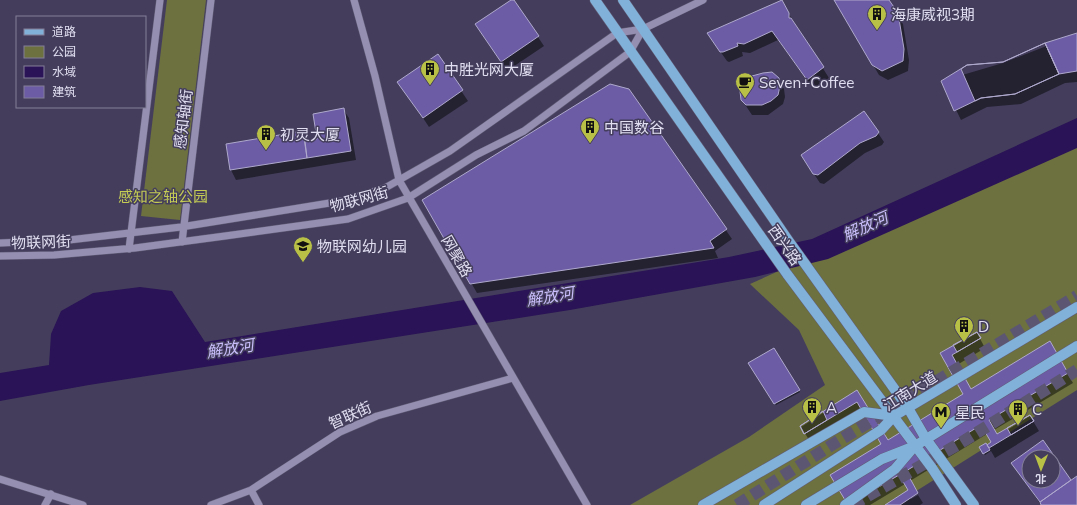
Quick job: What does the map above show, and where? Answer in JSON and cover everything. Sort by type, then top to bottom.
[{"type":"main road","name":"西兴路","points":[[594,0],[787,274],[894,416],[956,505]]},
{"type":"main road","name":"西兴路","points":[[623,0],[788,240],[908,408],[926,439],[974,505]]},
{"type":"main road","name":"江南大道","points":[[764,505],[881,430],[894,416],[1077,307]]},
{"type":"main road","points":[[806,505],[882,459],[915,446],[1077,346]]},
{"type":"main road","points":[[703,505],[864,412],[894,416]]},
{"type":"main road","points":[[845,505],[895,469],[915,446]]},
{"type":"street","points":[[129,249],[160,0]]},
{"type":"street","name":"感知轴街","points":[[182,242],[211,0]]},
{"type":"street","name":"网聚路","points":[[354,0],[375,76],[399,180],[408,198],[587,505]]},
{"type":"street","name":"物联网街","points":[[0,243],[69,240],[184,227],[342,201],[386,188],[450,151],[617,33],[644,29],[703,0]]},
{"type":"street","name":"物联网街","points":[[0,256],[54,255],[129,249],[182,242],[348,218],[408,198],[476,155],[524,131],[630,52],[644,29]]},
{"type":"street","name":"智联街","points":[[211,505],[251,490],[324,442],[377,416],[513,378]]},
{"type":"street","points":[[0,479],[83,505]]},
{"type":"street","points":[[251,490],[259,505]]},
{"type":"street","points":[[45,505],[51,494]]},
{"type":"green space","name":"感知之轴公园","points":[[167,0],[206,0],[180,220],[141,216]]},
{"type":"green space","points":[[1077,137],[1077,390],[894,505],[630,505],[749,437],[825,385],[799,330],[750,284]]},
{"type":"water","name":"解放河","points":[[1077,118],[1077,148],[828,259],[755,277],[570,310],[89,385],[0,401],[0,373],[49,365],[51,334],[61,311],[93,293],[140,287],[172,291],[205,342],[729,257],[812,239]]},
{"type":"building","points":[[511,0],[514,0],[539,36],[501,62],[475,24]]},
{"type":"building","points":[[782,0],[789,13],[789,18],[791,18],[824,67],[807,80],[772,31],[744,44],[737,43],[738,46],[723,52],[720,52],[707,33]]},
{"type":"building","name":"海康威视3期","points":[[834,0],[889,0],[898,13],[904,49],[903,61],[882,71],[872,65]]},
{"type":"building","points":[[1077,33],[1077,71],[1059,74],[1045,43]]},
{"type":"building","points":[[1045,43],[1059,74],[1015,94],[981,98],[954,111],[941,81],[967,65],[1003,62]]},
{"type":"building","points":[[1045,43],[1059,74],[1015,94],[981,98],[975,101],[961,69],[967,65],[1003,62]]},
{"type":"building","name":"中胜光网大厦","points":[[438,54],[463,90],[423,118],[397,82]]},
{"type":"building","points":[[772,72],[779,78],[780,86],[778,95],[771,101],[762,105],[746,105],[741,100],[740,91],[744,83],[752,76]]},
{"type":"building","name":"中国数谷","points":[[610,84],[629,89],[727,229],[710,241],[714,248],[470,284],[422,200]]},
{"type":"building","points":[[344,108],[351,151],[307,158],[305,141],[317,139],[313,114]]},
{"type":"building","points":[[864,111],[879,132],[876,136],[860,143],[818,175],[813,174],[801,155]]},
{"type":"building","name":"初灵大厦","points":[[303,131],[307,158],[230,170],[226,144]]},
{"type":"building","name":"星民","points":[[977,332],[981,338],[952,355],[971,389],[1050,341],[1068,373],[989,420],[997,434],[1030,415],[1034,421],[989,448],[987,445],[991,442],[981,425],[906,471],[918,493],[900,505],[885,505],[908,490],[899,475],[848,505],[830,475],[881,444],[857,402],[804,434],[800,426],[857,390],[888,440],[963,394],[940,353]]},
{"type":"building","name":"D","points":[[977,332],[981,338],[957,352],[953,345]]},
{"type":"building","points":[[774,348],[800,390],[774,404],[748,363]]},
{"type":"building","name":"A","points":[[823,411],[827,420],[804,434],[800,426]]},
{"type":"building","name":"C","points":[[1030,415],[1034,421],[1011,435],[1007,428]]},
{"type":"building","points":[[1043,440],[1049,449],[1030,449]]},
{"type":"building","points":[[986,443],[990,450],[983,454],[979,447]]},
{"type":"building","points":[[1021,456],[1021,476],[1011,463]]},
{"type":"building","points":[[1061,466],[1071,480],[1061,487]]},
{"type":"building","points":[[1077,476],[1077,505],[1041,505],[1040,502],[1058,489],[1061,489],[1061,487]]},
{"type":"building","points":[[1030,489],[1058,489],[1040,502]]},
{"type":"tunnel","points":[[737,505],[835,443],[1077,296]]},
{"type":"tunnel","points":[[852,505],[959,444],[1077,370]]},
{"type":"place","name":"海康威视3期","points":[[877,31]]},
{"type":"place","name":"中胜光网大厦","points":[[430,86]]},
{"type":"place","name":"Seven+Coffee","points":[[745,99]]},
{"type":"place","name":"中国数谷","points":[[590,144]]},
{"type":"place","name":"初灵大厦","points":[[266,151]]},
{"type":"place","name":"物联网幼儿园","points":[[303,263]]},
{"type":"place","name":"D","points":[[964,343]]},
{"type":"place","name":"A","points":[[812,424]]},
{"type":"place","name":"C","points":[[1018,426]]},
{"type":"place","name":"星民","points":[[941,429]]}]
